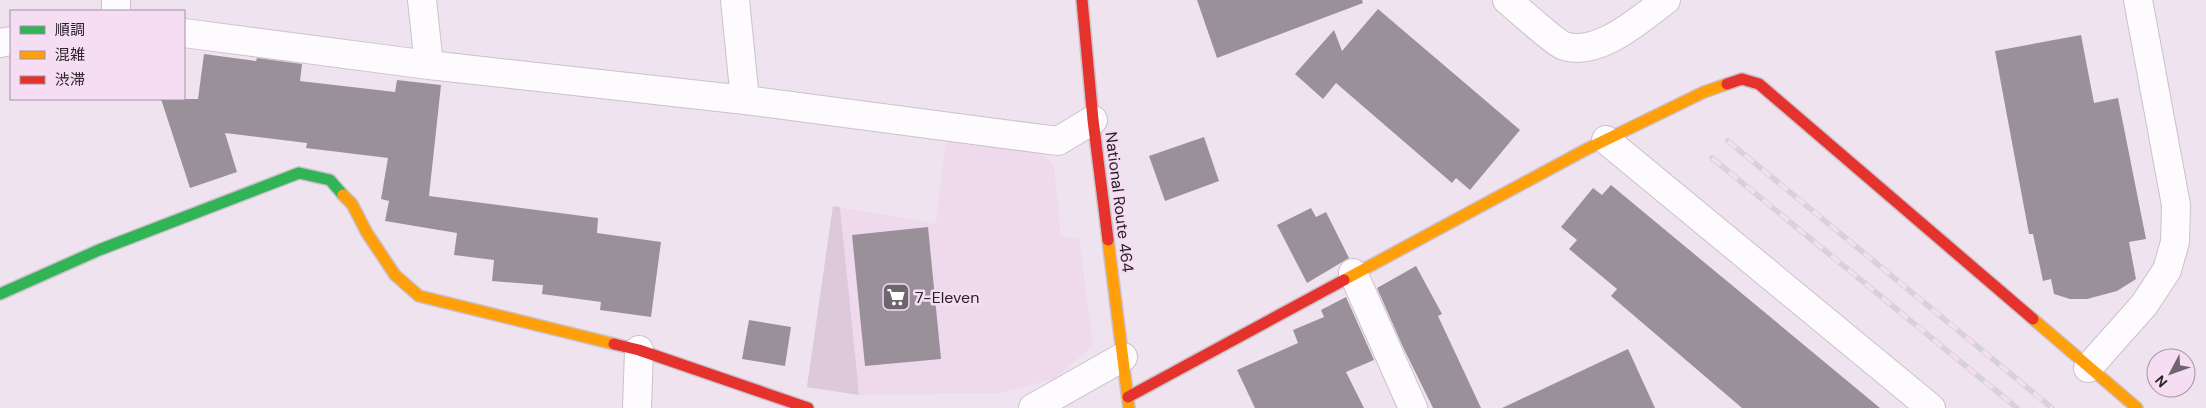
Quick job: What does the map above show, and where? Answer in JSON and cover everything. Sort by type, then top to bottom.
[{"type":"main road","name":"National Route 464","points":[[1082,0],[1093,120],[1129,402]]},
{"type":"main road","points":[[1129,402],[1353,274],[1606,140],[1704,92],[1742,79],[1759,84],[2088,368],[2137,408]]},
{"type":"main road","points":[[0,294],[99,250],[299,173],[330,180],[352,204],[366,233],[395,275],[419,296],[639,350],[808,408]]},
{"type":"street","points":[[422,0],[429,65]]},
{"type":"street","points":[[735,0],[745,100]]},
{"type":"street","points":[[1507,0],[1563,46],[1583,48],[1601,43],[1621,33],[1666,0]]},
{"type":"street","points":[[2088,368],[2144,305],[2167,270],[2175,242],[2176,205],[2138,0]]},
{"type":"street","points":[[185,33],[429,65],[745,100],[1058,141],[1093,120]]},
{"type":"street","points":[[1606,140],[1931,408]]},
{"type":"street","points":[[1353,274],[1413,408]]},
{"type":"street","points":[[638,408],[639,350]]},
{"type":"street","points":[[1033,408],[1123,357]]},
{"type":"shaded area","points":[[947,133],[1035,147],[1054,165],[1061,237],[1079,238],[1093,346],[1054,379],[1000,393],[859,395],[807,387],[833,206],[936,224]]},
{"type":"shaded area","points":[[833,206],[840,207],[859,395],[807,387]]},
{"type":"building","points":[[1197,0],[1362,0],[1363,3],[1217,58]]},
{"type":"building","points":[[1378,9],[1520,130],[1470,190],[1456,178],[1452,183],[1336,83],[1323,99],[1295,74],[1334,30],[1342,51]]},
{"type":"building","points":[[2081,35],[2094,103],[2118,98],[2146,239],[2129,242],[2136,279],[2117,291],[2087,299],[2070,299],[2054,294],[2051,279],[2043,281],[2033,234],[2029,234],[1995,51]]},
{"type":"building","points":[[204,54],[256,61],[257,58],[302,64],[300,81],[395,92],[397,80],[441,85],[429,196],[598,218],[597,233],[661,242],[651,317],[600,310],[601,302],[542,294],[543,285],[492,281],[494,260],[454,255],[457,233],[385,221],[389,201],[381,199],[388,158],[306,148],[307,143],[225,133],[237,172],[190,188],[161,100],[198,99]]},
{"type":"building","points":[[1204,137],[1219,181],[1165,201],[1149,156]]},
{"type":"building","points":[[1611,185],[1880,408],[1742,408],[1611,296],[1617,289],[1569,249],[1577,240],[1561,227],[1593,188],[1602,195]]},
{"type":"building","points":[[1311,208],[1316,217],[1326,212],[1349,258],[1307,283],[1277,225]]},
{"type":"building","name":"7-Eleven","points":[[928,227],[941,359],[865,366],[852,235]]},
{"type":"building","points":[[1416,266],[1442,314],[1438,316],[1481,408],[1433,408],[1403,347],[1377,288]]},
{"type":"building","points":[[1346,297],[1374,360],[1346,372],[1364,408],[1255,408],[1237,370],[1298,343],[1293,330],[1324,317],[1321,310]]},
{"type":"building","points":[[749,320],[791,327],[785,366],[742,359]]},
{"type":"building","points":[[1628,349],[1655,408],[1502,408]]},
{"type":"railway","points":[[1728,141],[2052,408]]},
{"type":"railway","points":[[1712,158],[2017,408]]},
{"type":"traffic: fast","points":[[0,294],[99,250],[299,173],[330,180],[343,195]]},
{"type":"traffic: slow","points":[[1344,280],[1585,150],[1704,92],[1727,84]]},
{"type":"traffic: slow","points":[[343,195],[352,204],[367,233],[395,275],[419,296],[614,344]]},
{"type":"traffic: slow","points":[[1108,240],[1129,408]]},
{"type":"traffic: slow","points":[[2033,319],[2137,408]]},
{"type":"traffic: jam","points":[[1082,0],[1093,120],[1108,240]]},
{"type":"traffic: jam","points":[[1727,84],[1742,79],[1759,84],[2033,319]]},
{"type":"traffic: jam","points":[[1128,397],[1344,280]]},
{"type":"traffic: jam","points":[[614,344],[639,350],[808,408]]},
{"type":"place","name":"7-Eleven","points":[[896,297]]}]
